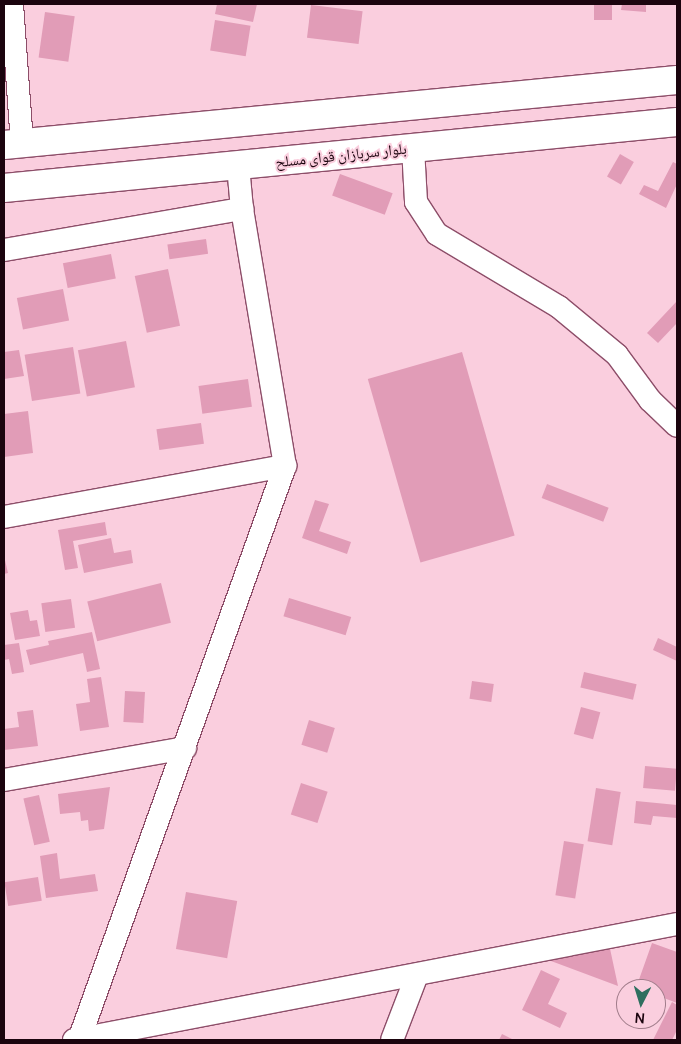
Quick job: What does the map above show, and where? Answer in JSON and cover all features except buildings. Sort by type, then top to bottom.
[{"type":"main road","points":[[13,144],[677,80]]},
{"type":"main road","name":"بلوار سربازان قوای مسلح","points":[[4,188],[677,122]]},
{"type":"street","points":[[12,4],[13,144]]},
{"type":"street","points":[[413,148],[416,202],[437,234],[560,307],[617,355],[650,400],[677,426]]},
{"type":"street","points":[[77,1040],[185,748],[285,466],[242,209],[238,166]]},
{"type":"street","points":[[4,250],[242,209]]},
{"type":"street","points":[[4,516],[285,466]]},
{"type":"street","points":[[4,780],[185,748]]},
{"type":"street","points":[[77,1040],[677,924]]},
{"type":"street","points":[[392,1040],[417,975]]}]
